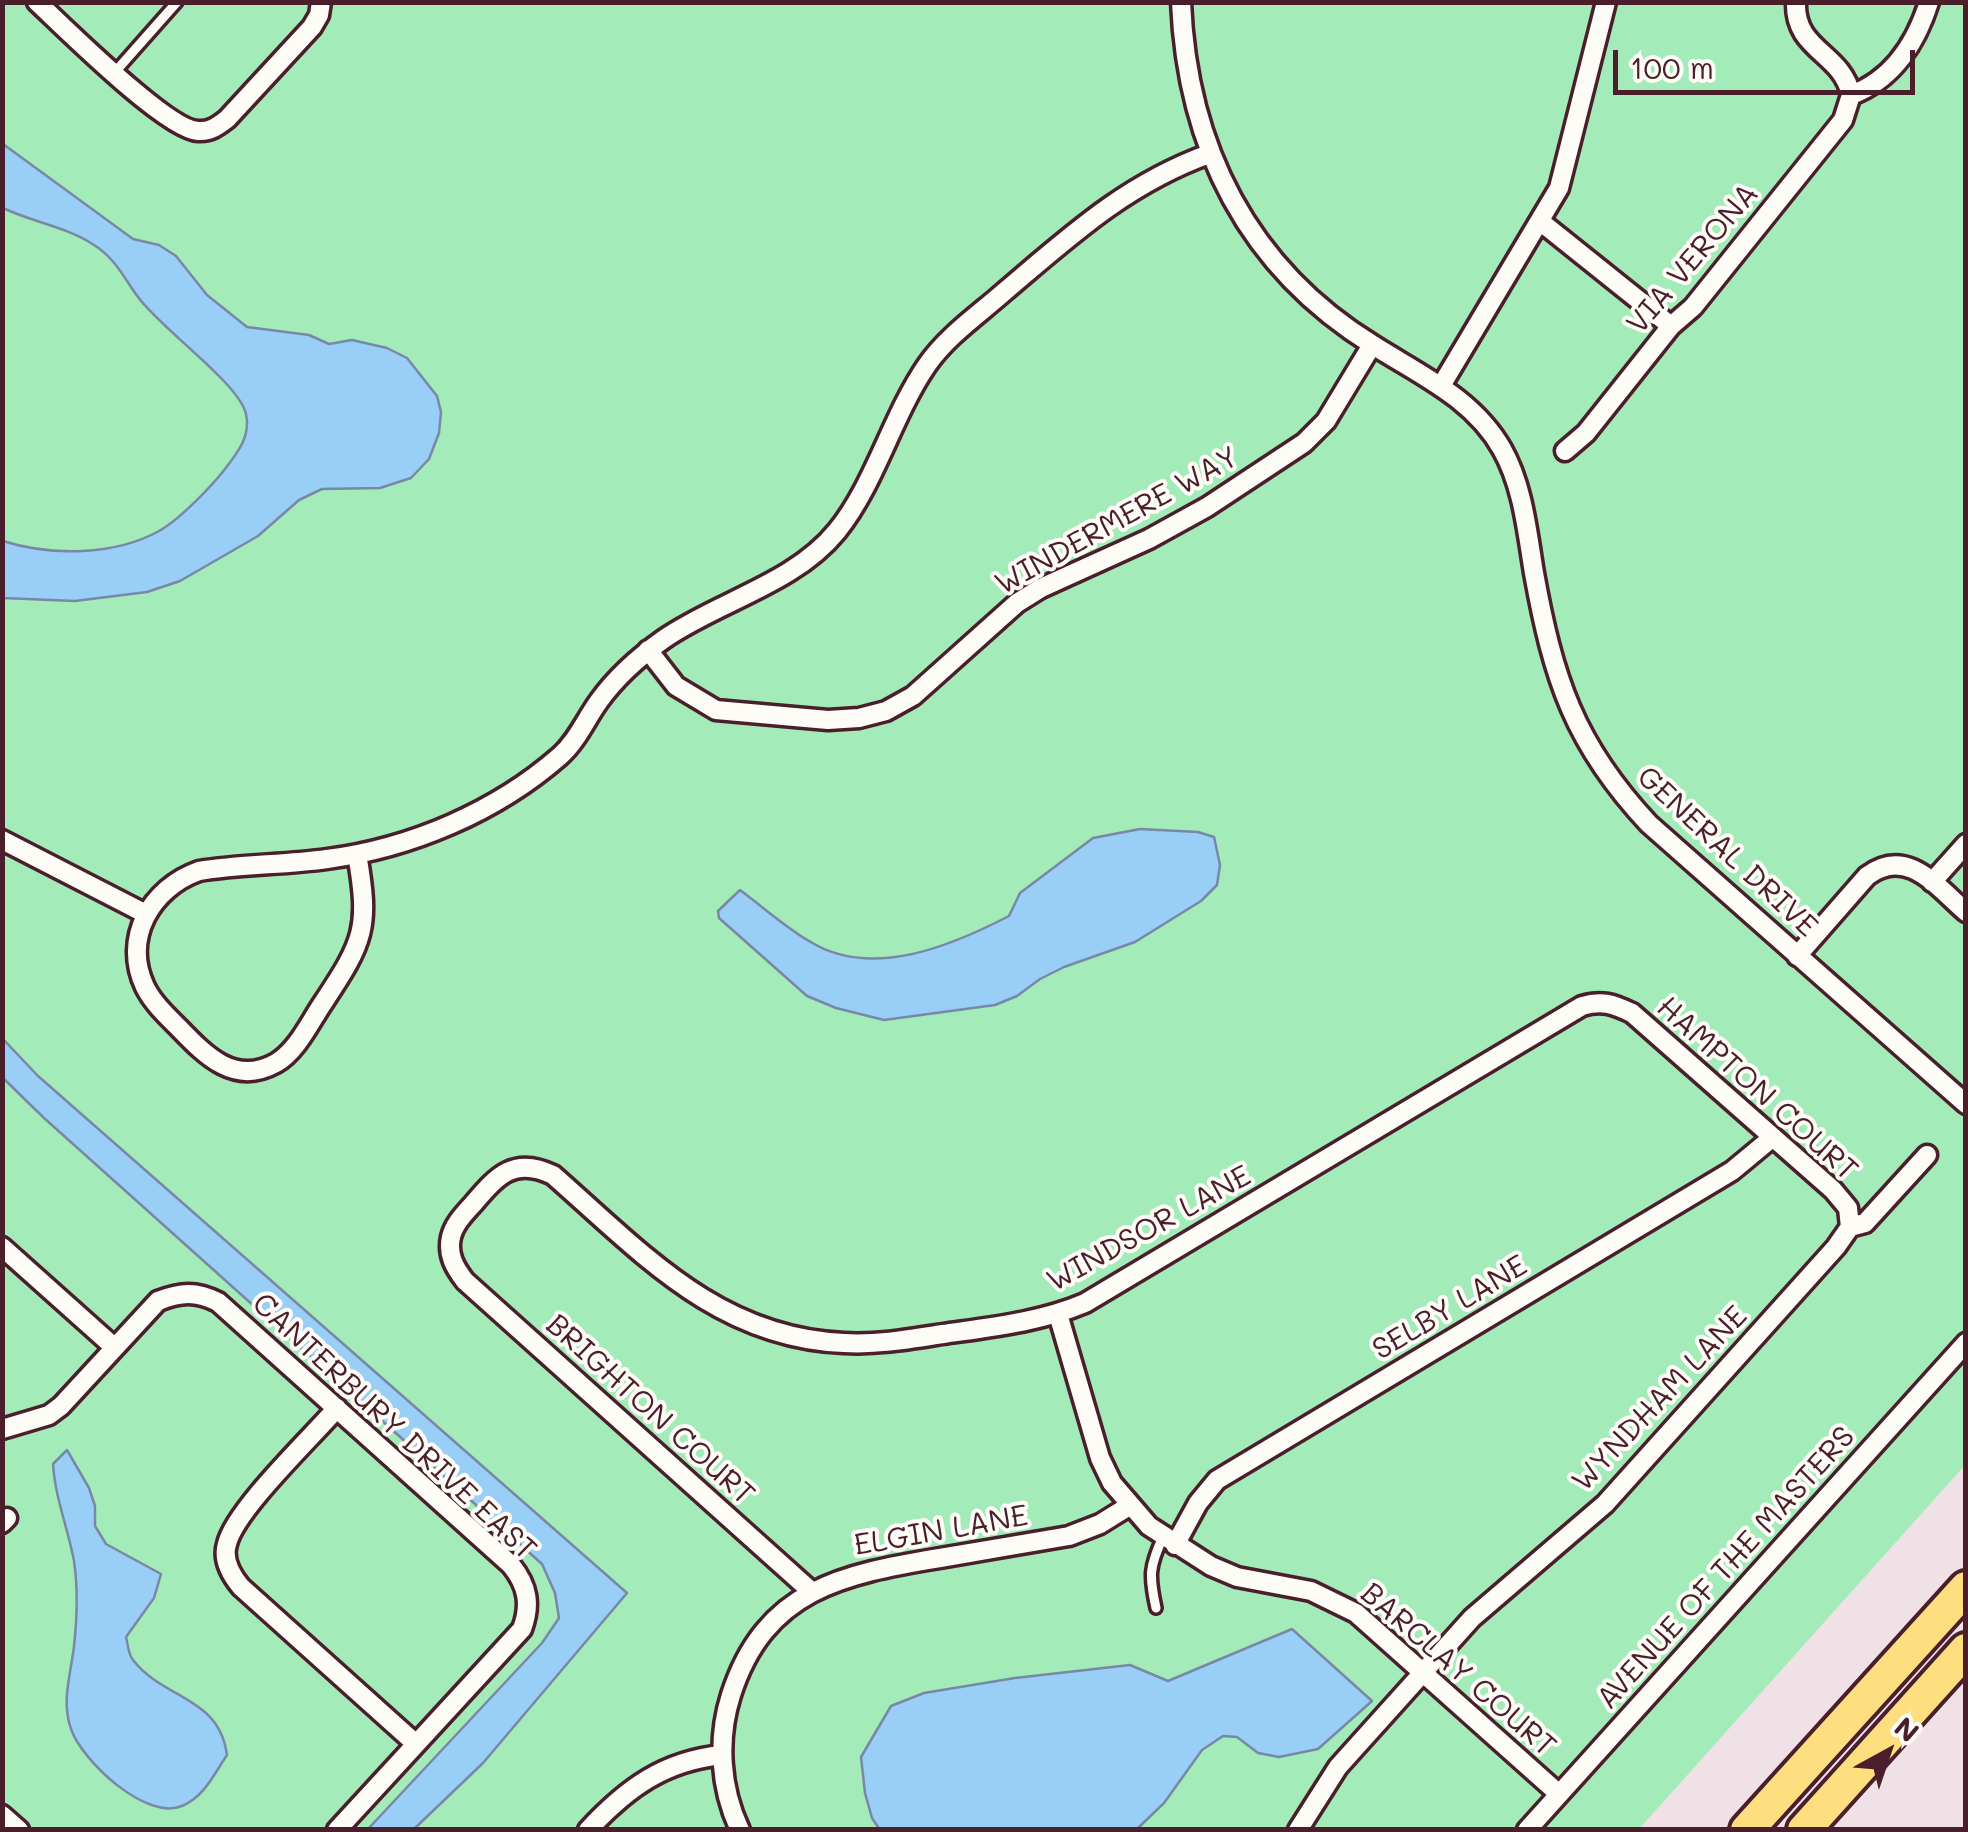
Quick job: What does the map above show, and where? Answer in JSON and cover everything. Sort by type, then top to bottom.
[{"type":"highway","points":[[1748,1830],[1966,1588]]},
{"type":"highway","points":[[1804,1830],[1966,1650]]},
{"type":"street","points":[[37,2],[153,106],[185,128],[200,132],[227,120],[312,28],[320,15],[321,2]]},
{"type":"street","name":"GENERAL DRIVE","points":[[1181,2],[1187,76],[1210,154],[1230,198],[1266,251],[1322,309],[1372,345],[1441,386],[1485,425],[1502,449],[1515,478],[1550,655],[1565,700],[1585,742],[1608,777],[1649,824],[1966,1104]]},
{"type":"street","points":[[1441,386],[1559,188],[1606,2]]},
{"type":"street","points":[[1796,2],[1795,16],[1802,34],[1840,67],[1852,95]]},
{"type":"street","name":"VIA VERONA","points":[[1565,451],[1586,432],[1672,326],[1693,307],[1843,120],[1852,95],[1881,81],[1914,41],[1928,2]]},
{"type":"street","points":[[357,854],[366,902],[356,951],[293,1046],[272,1065],[247,1072],[219,1066],[160,1010],[144,986],[137,957],[138,942],[146,914],[172,884],[199,871],[357,854],[446,826],[523,784],[570,746],[600,700],[648,650],[670,634],[800,564],[826,544],[846,518],[914,388],[948,340],[1114,201],[1154,176],[1210,154]]},
{"type":"street","points":[[1540,222],[1672,326]]},
{"type":"street","name":"WINDERMERE WAY","points":[[648,650],[676,686],[716,710],[828,720],[886,711],[912,696],[1017,603],[1192,515],[1304,443],[1326,421],[1372,345]]},
{"type":"street","points":[[2,840],[146,914]]},
{"type":"street","points":[[1932,882],[1966,844]]},
{"type":"street","points":[[1797,956],[1879,867],[1902,863],[1916,868],[1966,912]]},
{"type":"street","name":"HAMPTON COURT","points":[[1611,1003],[1632,1013],[1833,1190],[1848,1208],[1850,1227]]},
{"type":"street","name":"WINDSOR LANE","points":[[454,1266],[451,1237],[456,1223],[504,1172],[540,1168],[553,1174],[694,1295],[726,1314],[765,1329],[820,1342],[890,1342],[1058,1314],[1102,1292],[1582,1006],[1611,1003]]},
{"type":"street","name":"SELBY LANE","points":[[1169,1541],[1217,1480],[1732,1171],[1773,1137]]},
{"type":"street","name":"WYNDHAM LANE","points":[[1298,1830],[1328,1780],[1484,1606],[1604,1504],[1850,1227],[1864,1223],[1926,1155]]},
{"type":"street","points":[[2,1247],[114,1347]]},
{"type":"street","name":"BRIGHTON COURT","points":[[454,1266],[465,1281],[812,1592]]},
{"type":"street","name":"CANTERBURY DRIVE EAST","points":[[2,1429],[49,1415],[158,1301],[178,1293],[206,1296],[218,1302],[511,1565],[526,1589],[522,1629],[337,1830]]},
{"type":"street","name":"BARCLAY COURT","points":[[1058,1314],[1100,1458],[1112,1484],[1129,1506],[1169,1541],[1237,1577],[1312,1591],[1342,1604],[1424,1672],[1558,1794]]},
{"type":"street","name":"AVENUE OF THE MASTERS","points":[[1527,1830],[1966,1342]]},
{"type":"street","points":[[337,1408],[236,1520],[226,1546],[226,1561],[241,1587],[416,1744]]},
{"type":"street","name":"ELGIN LANE","points":[[740,1830],[727,1792],[722,1755],[727,1708],[749,1654],[777,1620],[812,1592],[862,1571],[1069,1536],[1100,1524],[1129,1506]]},
{"type":"street","points":[[588,1830],[610,1805],[650,1774],[682,1761],[722,1755]]},
{"type":"street","points":[[2,1815],[19,1830]]},
{"type":"lane","points":[[115,72],[177,2]]},
{"type":"lane","points":[[1156,1608],[1150,1578],[1152,1562],[1169,1541]]},
{"type":"green space","points":[[3,3],[1965,3],[1965,1465],[1639,1829],[3,1830]]},
{"type":"water","points":[[3,144],[133,239],[159,245],[176,256],[207,295],[247,327],[309,335],[329,344],[352,340],[387,348],[407,358],[437,396],[441,412],[439,433],[429,459],[411,478],[380,488],[322,489],[299,500],[258,536],[180,581],[147,592],[75,601],[3,598],[3,541],[41,549],[82,551],[122,545],[159,531],[194,503],[225,469],[242,443],[247,422],[240,401],[229,387],[149,310],[101,250],[84,239],[3,208]]},
{"type":"water","points":[[1140,829],[1198,832],[1214,837],[1220,865],[1217,885],[1201,901],[1135,942],[1064,967],[995,1005],[884,1020],[836,1008],[807,996],[719,918],[718,911],[740,890],[809,941],[833,952],[858,958],[910,954],[962,938],[1009,916],[1020,893],[1093,838]]},
{"type":"water","points":[[2,1038],[38,1076],[627,1593],[483,1763],[414,1829],[368,1829],[542,1643],[559,1618],[555,1593],[542,1564],[44,1118],[3,1078]]},
{"type":"water","points":[[67,1450],[89,1488],[95,1506],[95,1526],[106,1544],[161,1574],[154,1598],[126,1637],[131,1658],[146,1673],[202,1710],[222,1736],[227,1755],[203,1790],[182,1806],[151,1805],[134,1797],[88,1757],[71,1729],[67,1698],[75,1636],[76,1582],[53,1464]]},
{"type":"water","points":[[1292,1629],[1372,1701],[1318,1749],[1279,1757],[1258,1753],[1237,1737],[1223,1736],[1202,1750],[1164,1803],[1137,1829],[880,1830],[872,1818],[861,1757],[891,1706],[924,1693],[1130,1665],[1168,1681]]}]
